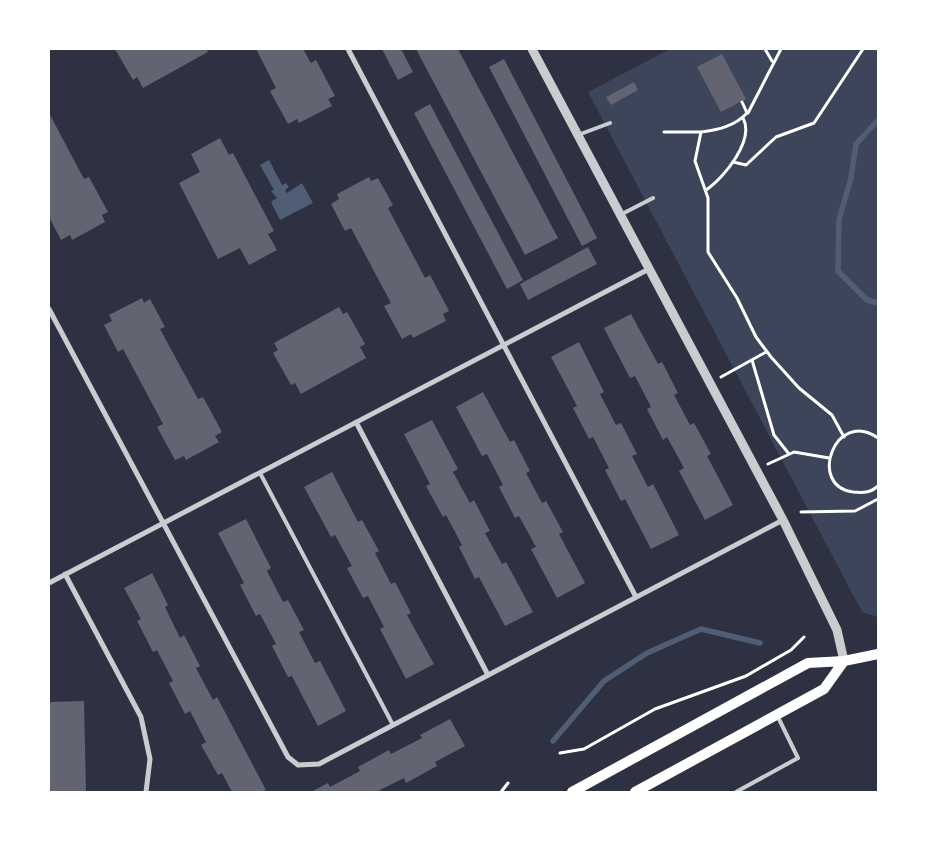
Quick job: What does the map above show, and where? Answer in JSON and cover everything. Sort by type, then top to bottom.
[{"type":"main road","points":[[572,792],[808,662],[844,661],[878,654]]},
{"type":"main road","points":[[635,792],[824,689],[844,661]]},
{"type":"street","points":[[348,49],[636,597]]},
{"type":"street","points":[[532,49],[783,520],[837,630],[844,661]]},
{"type":"street","points":[[49,583],[649,269]]},
{"type":"street","points":[[49,309],[288,757],[298,765],[319,764],[783,520]]},
{"type":"street","points":[[356,422],[488,675]]},
{"type":"street","points":[[65,574],[141,717],[150,758],[146,792]]},
{"type":"lane","points":[[578,135],[610,123]]},
{"type":"lane","points":[[620,215],[653,198]]},
{"type":"lane","points":[[260,473],[393,725]]},
{"type":"lane","points":[[736,792],[798,758],[776,714]]},
{"type":"path","points":[[766,49],[773,62]]},
{"type":"path","points":[[664,132],[701,132],[722,128],[743,118],[748,114],[781,49]]},
{"type":"path","points":[[733,162],[746,165],[776,137],[814,123],[862,49]]},
{"type":"path","points":[[742,102],[748,114]]},
{"type":"path","points":[[706,190],[721,178],[733,162],[747,132],[747,124],[743,118]]},
{"type":"path","points":[[701,132],[695,161],[708,198],[708,252],[766,352],[799,388],[832,415],[844,437]]},
{"type":"path","points":[[710,383],[766,352]]},
{"type":"path","points":[[752,360],[774,436],[789,454]]},
{"type":"path","points":[[878,438],[868,433],[854,432],[844,437],[832,449],[829,458],[832,476],[838,485],[847,491],[863,493],[878,486]]},
{"type":"path","points":[[756,470],[794,452],[829,458]]},
{"type":"path","points":[[801,512],[855,512],[878,499]]},
{"type":"path","points":[[560,753],[584,749],[655,709],[746,676],[791,650],[804,638]]},
{"type":"path","points":[[501,792],[508,783]]},
{"type":"shaded area","points":[[670,49],[878,49],[878,617],[862,612],[588,92]]},
{"type":"shaded area","points":[[269,160],[282,185],[286,183],[289,187],[285,190],[287,193],[302,183],[313,203],[280,220],[271,202],[277,198],[271,191],[274,190],[260,165]]},
{"type":"building","points":[[115,49],[206,49],[208,52],[143,88],[137,77],[133,80]]},
{"type":"building","points":[[256,49],[303,49],[311,63],[316,60],[335,96],[328,99],[332,106],[299,123],[297,119],[288,124],[270,91],[276,88]]},
{"type":"building","points":[[382,49],[401,49],[413,72],[398,80]]},
{"type":"building","points":[[416,49],[458,49],[558,238],[525,255]]},
{"type":"building","points":[[722,54],[746,99],[721,112],[697,67]]},
{"type":"building","points":[[504,59],[597,238],[582,246],[489,67]]},
{"type":"building","points":[[634,82],[638,90],[611,105],[606,97]]},
{"type":"building","points":[[430,104],[523,280],[507,289],[414,113]]},
{"type":"building","points":[[49,113],[84,179],[89,177],[108,212],[102,215],[105,222],[72,240],[70,235],[61,240],[49,217]]},
{"type":"building","points":[[220,138],[229,155],[233,153],[274,231],[268,234],[277,250],[249,265],[240,248],[218,259],[179,183],[200,172],[191,154]]},
{"type":"building","points":[[369,177],[371,181],[378,178],[393,205],[388,208],[425,278],[430,275],[449,311],[443,314],[446,321],[413,338],[411,334],[402,339],[384,306],[391,303],[351,228],[345,231],[331,204],[339,199],[337,194]]},
{"type":"building","points":[[588,247],[597,264],[528,300],[520,284]]},
{"type":"building","points":[[142,298],[144,303],[150,299],[165,327],[160,329],[198,399],[203,397],[222,432],[215,436],[219,442],[186,460],[184,456],[175,460],[157,427],[163,424],[123,349],[118,352],[104,325],[112,321],[109,315]]},
{"type":"building","points":[[339,307],[343,314],[347,312],[365,344],[360,347],[366,358],[301,394],[295,383],[291,385],[273,353],[278,350],[274,343]]},
{"type":"building","points":[[631,314],[658,364],[662,362],[678,393],[674,395],[690,425],[694,423],[711,454],[707,456],[733,505],[705,520],[679,471],[684,468],[667,437],[663,440],[647,409],[651,407],[635,376],[630,378],[604,328]]},
{"type":"building","points":[[579,342],[604,392],[600,394],[616,425],[621,423],[637,454],[632,456],[648,487],[653,484],[679,535],[651,549],[625,499],[621,501],[605,470],[609,468],[593,437],[589,439],[573,408],[577,406],[551,357]]},
{"type":"building","points":[[483,392],[510,442],[514,440],[530,471],[526,473],[542,503],[546,501],[563,532],[559,534],[585,583],[557,598],[531,549],[536,547],[519,516],[515,518],[499,487],[503,485],[487,454],[482,456],[456,407]]},
{"type":"building","points":[[432,420],[458,469],[453,472],[470,503],[474,500],[490,531],[485,533],[502,564],[506,562],[533,612],[505,626],[479,577],[475,579],[459,547],[462,545],[446,515],[443,517],[426,486],[430,484],[404,434]]},
{"type":"building","points":[[332,472],[358,522],[362,520],[379,551],[375,553],[391,584],[395,582],[411,613],[407,615],[434,664],[406,679],[380,629],[384,627],[368,596],[363,598],[347,568],[352,566],[335,535],[331,537],[304,487]]},
{"type":"building","points":[[246,519],[271,568],[267,571],[283,602],[288,600],[304,630],[299,632],[315,663],[320,661],[346,711],[318,726],[292,676],[288,677],[272,646],[276,644],[260,614],[256,616],[240,585],[244,583],[218,533]]},
{"type":"building","points":[[152,573],[168,605],[165,607],[180,638],[184,635],[200,666],[196,668],[213,700],[217,697],[266,790],[261,792],[232,792],[222,773],[218,775],[201,745],[206,742],[190,711],[185,714],[169,683],[173,681],[157,650],[153,652],[137,621],[141,619],[124,588]]},
{"type":"building","points":[[84,701],[86,792],[49,792],[49,702]]},
{"type":"building","points":[[450,719],[465,746],[435,762],[437,766],[406,783],[404,778],[376,792],[311,792],[328,783],[330,787],[360,771],[358,767],[389,750],[391,754],[422,738],[420,735]]},
{"type":"waterway","points":[[878,120],[856,144],[851,178],[839,220],[838,271],[867,300],[878,303]]},
{"type":"waterway","points":[[553,741],[604,681],[647,653],[701,629],[760,643]]}]
